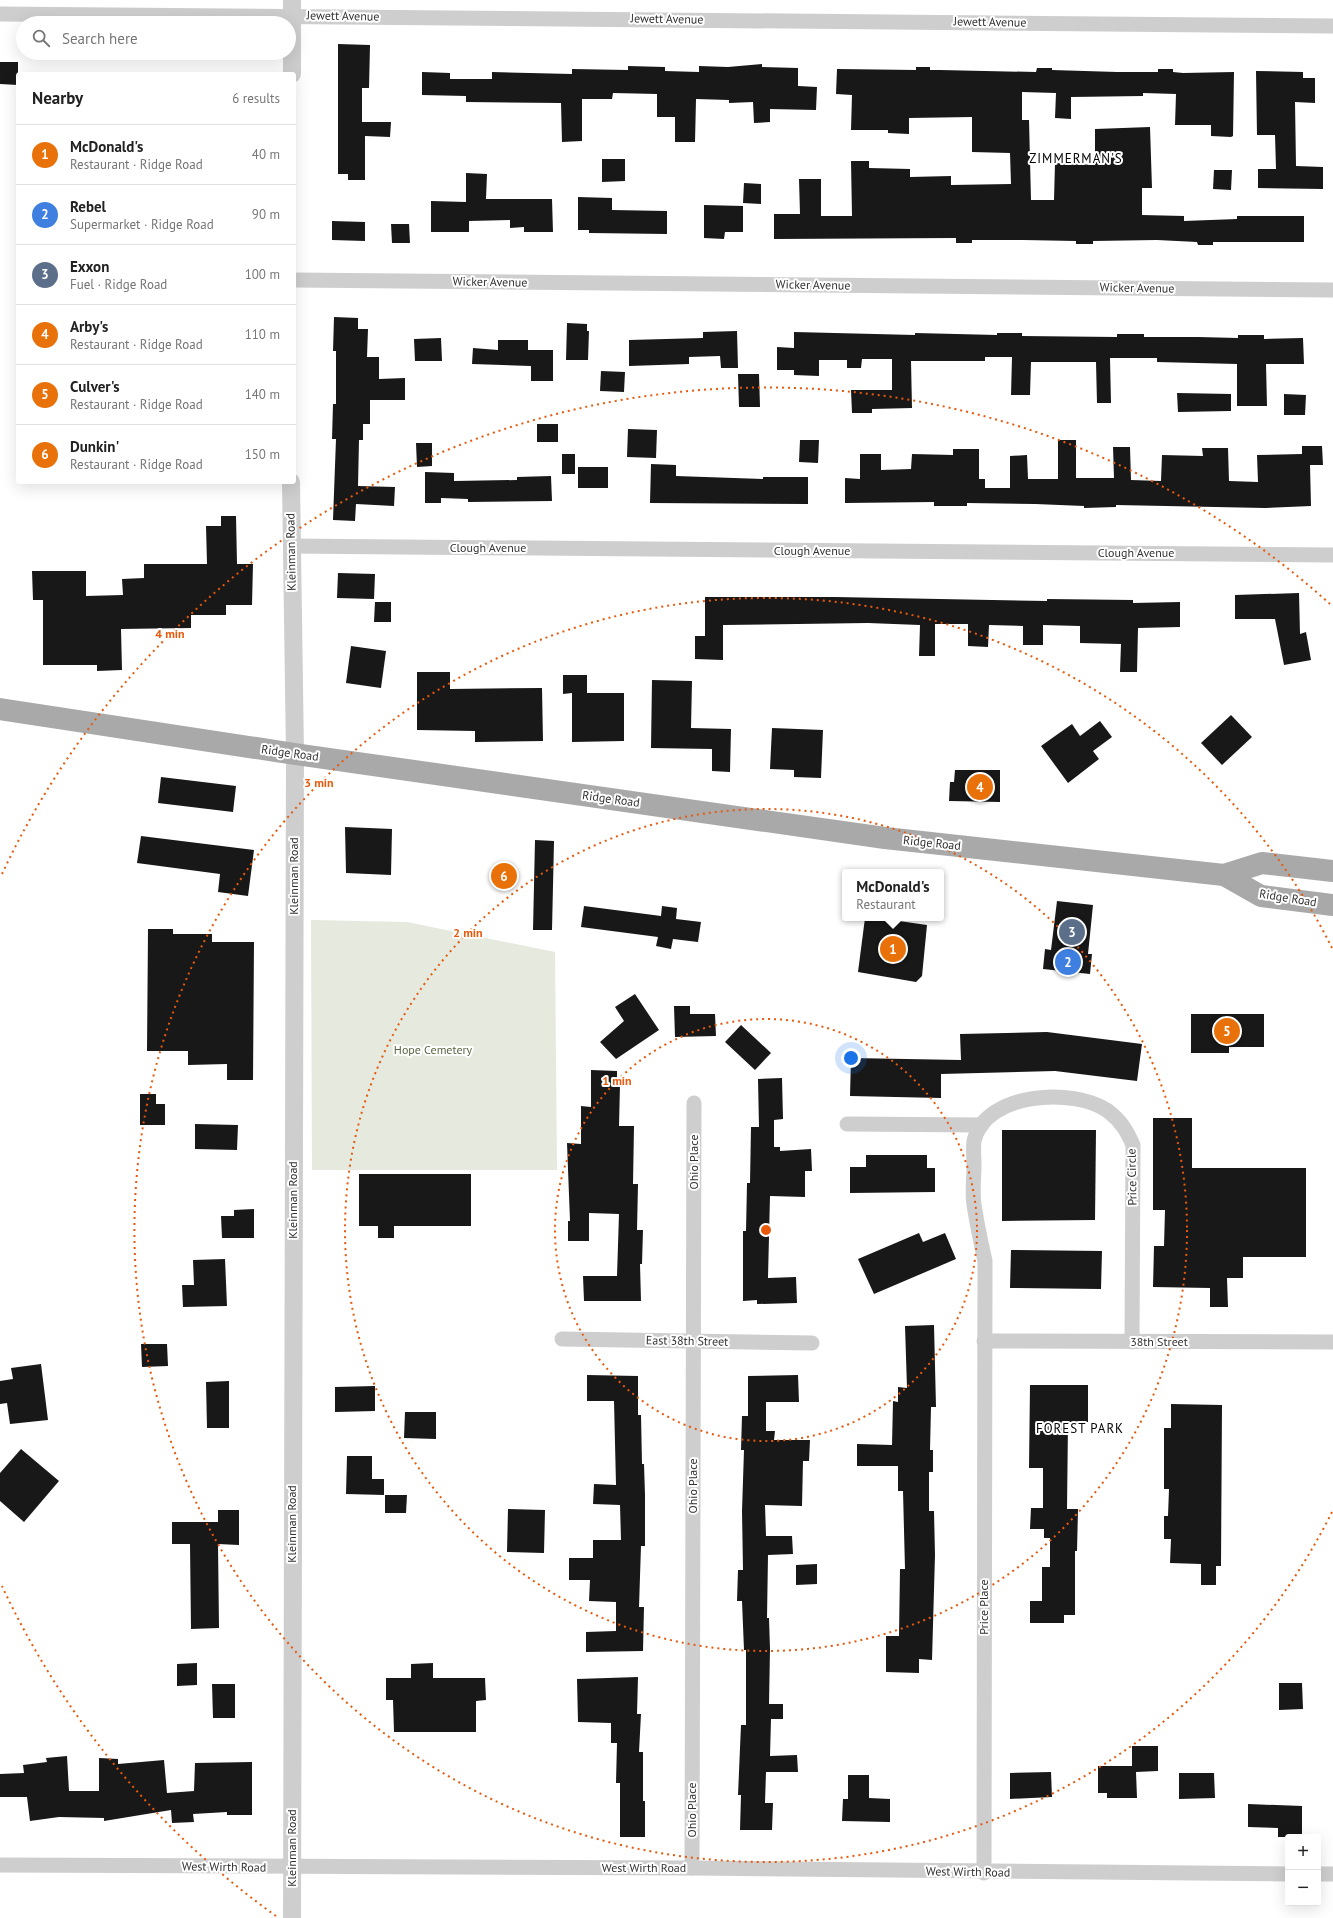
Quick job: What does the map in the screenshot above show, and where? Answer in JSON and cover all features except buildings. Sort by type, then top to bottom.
[{"type":"main road","name":"Ridge Road","points":[[0,709],[294,754],[885,838],[1224,875],[1261,896],[1333,905]]},
{"type":"main road","name":"Ridge Road","points":[[1224,875],[1262,862],[1333,871]]},
{"type":"street","name":"Jewett Avenue","points":[[0,14],[292,8],[1333,26]]},
{"type":"street","points":[[292,60],[292,72]]},
{"type":"street","name":"Wicker Avenue","points":[[296,280],[1333,290]]},
{"type":"street","name":"Kleinman Road","points":[[291,484],[294,754],[292,1918]]},
{"type":"street","name":"Clough Avenue","points":[[291,546],[1333,555]]},
{"type":"street","name":"Price Circle","points":[[984,1341],[985,1262],[974,1204],[974,1141],[982,1125],[1000,1110],[1022,1101],[1048,1096],[1066,1097],[1092,1103],[1108,1111],[1125,1127],[1133,1145],[1132,1342]]},
{"type":"street","name":"Ohio Place","points":[[692,1868],[694,1103]]},
{"type":"street","points":[[847,1124],[982,1125]]},
{"type":"street","name":"East 38th Street","points":[[562,1339],[812,1343]]},
{"type":"street","name":"38th Street","points":[[984,1341],[1333,1342]]},
{"type":"street","name":"Price Place","points":[[984,1341],[984,1872]]},
{"type":"street","name":"West Wirth Road","points":[[0,1864],[292,1868],[692,1868],[1285,1874]]},
{"type":"street","points":[[1321,1874],[1333,1874]]},
{"type":"green space","name":"Hope Cemetery","points":[[311,920],[407,922],[555,952],[557,1170],[312,1170]]},
{"type":"place","name":"Arby's","points":[[980,787]]},
{"type":"place","name":"Dunkin'","points":[[504,876]]},
{"type":"place","name":"Exxon","points":[[1072,932]]},
{"type":"place","name":"McDonald's","points":[[893,949]]},
{"type":"place","name":"Rebel","points":[[1068,962]]},
{"type":"place","name":"Culver's","points":[[1227,1031]]},
{"type":"district","name":"ZIMMERMAN'S","points":[[1076,158]]},
{"type":"district","name":"FOREST PARK","points":[[1080,1428]]}]
